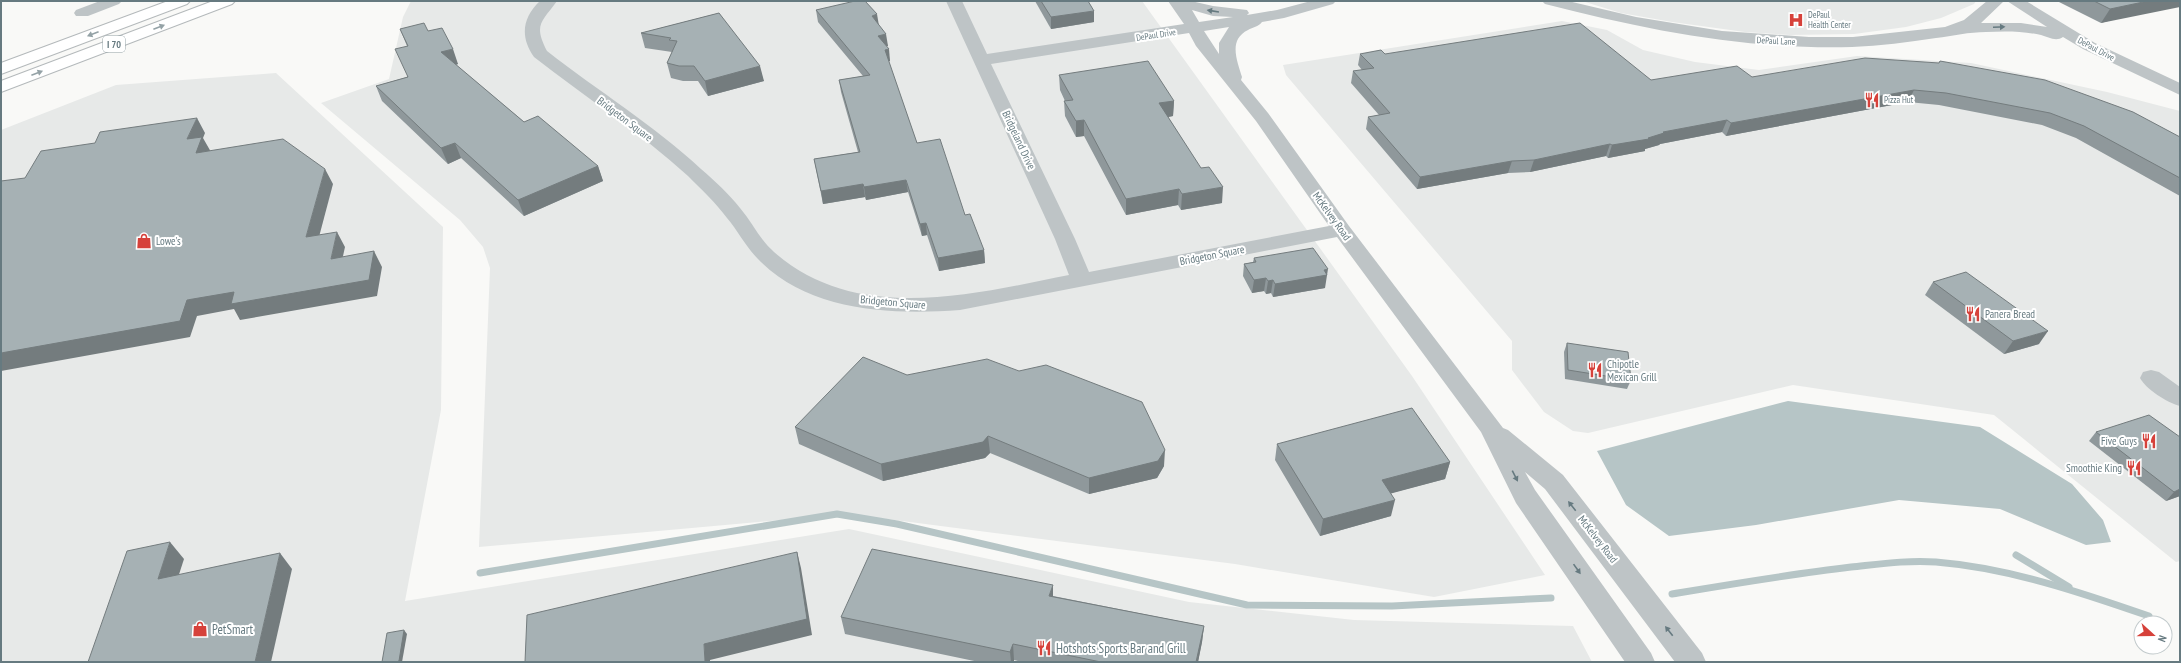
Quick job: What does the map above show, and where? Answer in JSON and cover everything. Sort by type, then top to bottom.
[{"type":"highway","name":"I 70","points":[[1,69],[182,1]]},
{"type":"highway","name":"I 70","points":[[1,87],[227,1]]},
{"type":"street","points":[[82,13],[114,1]]},
{"type":"street","name":"Bridgeton Square","points":[[549,1],[535,16],[531,26],[531,38],[540,54],[692,171],[724,202],[766,255],[783,270],[828,291],[866,301],[924,306],[981,300],[1081,279],[1342,230]]},
{"type":"street","name":"Bridgeland Drive","points":[[954,1],[1065,239],[1081,279]]},
{"type":"street","points":[[1176,1],[1192,7],[1228,13],[1245,14],[1294,10]]},
{"type":"street","name":"McKelvey Road","points":[[1176,1],[1195,29],[1202,43],[1262,118],[1342,230],[1491,428],[1525,496],[1641,662]]},
{"type":"street","name":"DePaul Drive","points":[[982,60],[1195,29],[1278,15],[1328,1]]},
{"type":"street","name":"DePaul Lane","points":[[1550,1],[1610,17],[1672,29],[1778,42],[1875,40],[1960,28],[1979,17],[1996,1]]},
{"type":"street","name":"DePaul Drive","points":[[2015,1],[2088,46],[2180,90]]},
{"type":"street","points":[[1238,88],[1226,55],[1226,43],[1235,31],[1247,24],[1278,15]]},
{"type":"street","points":[[1960,28],[2020,26],[2038,29],[2088,46]]},
{"type":"street","points":[[2151,378],[2180,398]]},
{"type":"street","name":"McKelvey Road","points":[[1491,428],[1554,482],[1692,662]]},
{"type":"shaded area","points":[[411,1],[1142,1],[1412,376],[1545,575],[1434,597],[1235,564],[848,514],[479,547],[490,268],[483,247],[460,220],[321,103],[389,79],[403,17]]},
{"type":"shaded area","name":"DePaul Health Center","points":[[1582,1],[1976,1],[1974,4],[1941,18],[1906,27],[1854,34],[1790,35],[1745,32],[1672,22],[1621,13]]},
{"type":"shaded area","points":[[1562,21],[1607,30],[1643,50],[1695,62],[1759,70],[1857,56],[1971,63],[2107,92],[2180,111],[2180,561],[2176,562],[1994,415],[1793,385],[1588,433],[1573,431],[1544,412],[1512,370],[1512,341],[1286,75],[1283,65]]},
{"type":"shaded area","points":[[276,73],[443,227],[441,410],[405,601],[849,529],[1189,602],[1354,620],[1573,626],[1592,662],[1,662],[1,130],[116,85]]},
{"type":"shaded area","points":[[1788,401],[1980,427],[2072,484],[2103,520],[2111,542],[2086,545],[2000,509],[1899,500],[1756,525],[1669,536],[1626,505],[1597,451]]},
{"type":"building","points":[[855,1],[865,1],[877,14],[872,16],[886,34],[878,36],[889,49],[885,50],[917,143],[940,139],[965,215],[970,214],[984,250],[938,258],[926,223],[920,224],[906,180],[864,187],[863,184],[821,191],[814,159],[860,152],[839,80],[870,75],[816,10]]},
{"type":"building","points":[[1041,1],[1088,1],[1094,11],[1051,17]]},
{"type":"building","points":[[2094,1],[2148,1],[2110,9]]},
{"type":"building","points":[[719,13],[760,66],[705,81],[694,66],[679,66],[667,63],[677,41],[669,40],[671,38],[641,33]]},
{"type":"building","points":[[424,23],[428,31],[442,28],[453,49],[441,52],[524,122],[538,116],[598,166],[518,200],[455,143],[441,148],[376,86],[408,77],[395,49],[408,46],[400,29]]},
{"type":"building","points":[[1580,23],[1651,80],[1737,66],[1752,77],[1865,58],[1939,63],[1940,61],[2045,80],[2133,112],[2180,137],[2180,178],[2084,126],[2050,113],[1946,93],[1914,90],[1731,123],[1727,120],[1663,132],[1664,133],[1648,138],[1649,139],[1612,145],[1610,144],[1534,160],[1512,161],[1420,177],[1368,117],[1390,113],[1353,71],[1374,68],[1360,54],[1381,50],[1385,54]]},
{"type":"building","points":[[1148,61],[1174,101],[1159,103],[1201,168],[1209,167],[1223,187],[1182,194],[1179,189],[1126,199],[1084,120],[1076,121],[1064,101],[1073,100],[1059,75]]},
{"type":"building","name":"Lowe's","points":[[197,118],[187,139],[202,137],[196,153],[283,139],[325,169],[306,237],[337,232],[331,259],[374,251],[369,280],[231,304],[234,292],[187,300],[180,321],[1,353],[1,181],[25,178],[41,151],[95,143],[100,132]]},
{"type":"building","points":[[1313,248],[1328,269],[1324,270],[1327,275],[1275,284],[1273,280],[1268,281],[1266,278],[1254,280],[1244,264],[1256,262],[1254,258]]},
{"type":"building","points":[[1966,272],[2048,331],[2013,341],[1933,282]]},
{"type":"building","points":[[1567,343],[1628,352],[1631,380],[1568,370]]},
{"type":"building","points":[[863,357],[907,375],[987,359],[1019,371],[1046,365],[1142,402],[1165,450],[1158,461],[1089,478],[988,436],[983,442],[881,464],[795,427]]},
{"type":"building","points":[[1412,408],[1450,462],[1382,480],[1395,500],[1323,519],[1277,444]]},
{"type":"building","points":[[2149,415],[2180,437],[2180,489],[2174,492],[2096,432]]},
{"type":"building","name":"PetSmart","points":[[170,542],[158,579],[280,553],[255,662],[88,662],[127,551]]},
{"type":"building","points":[[872,549],[1053,585],[1049,596],[1204,626],[1196,662],[1101,662],[1013,644],[1010,652],[841,617]]},
{"type":"building","points":[[797,552],[807,619],[704,644],[705,662],[525,662],[527,615]]},
{"type":"building","points":[[404,630],[399,661],[382,662],[387,633]]},
{"type":"waterway","points":[[480,573],[837,514],[897,524],[1247,605],[1392,606],[1551,598]]},
{"type":"waterway","points":[[2016,555],[2069,587]]},
{"type":"waterway","points":[[1672,594],[1851,567],[1904,562],[1936,562],[1963,565],[2017,575],[2097,598],[2146,615]]},
{"type":"place","name":"DePaul Health Center","points":[[1796,20]]},
{"type":"place","name":"Pizza Hut","points":[[1872,100]]},
{"type":"place","name":"Lowe's","points":[[144,241]]},
{"type":"place","name":"Panera Bread","points":[[1973,314]]},
{"type":"place","name":"Chipotle Mexican Grill","points":[[1595,370]]},
{"type":"place","name":"Five Guys","points":[[2149,441]]},
{"type":"place","name":"Smoothie King","points":[[2134,468]]},
{"type":"place","name":"PetSmart","points":[[200,629]]},
{"type":"place","name":"Hotshots Sports Bar and Grill","points":[[1044,648]]}]
